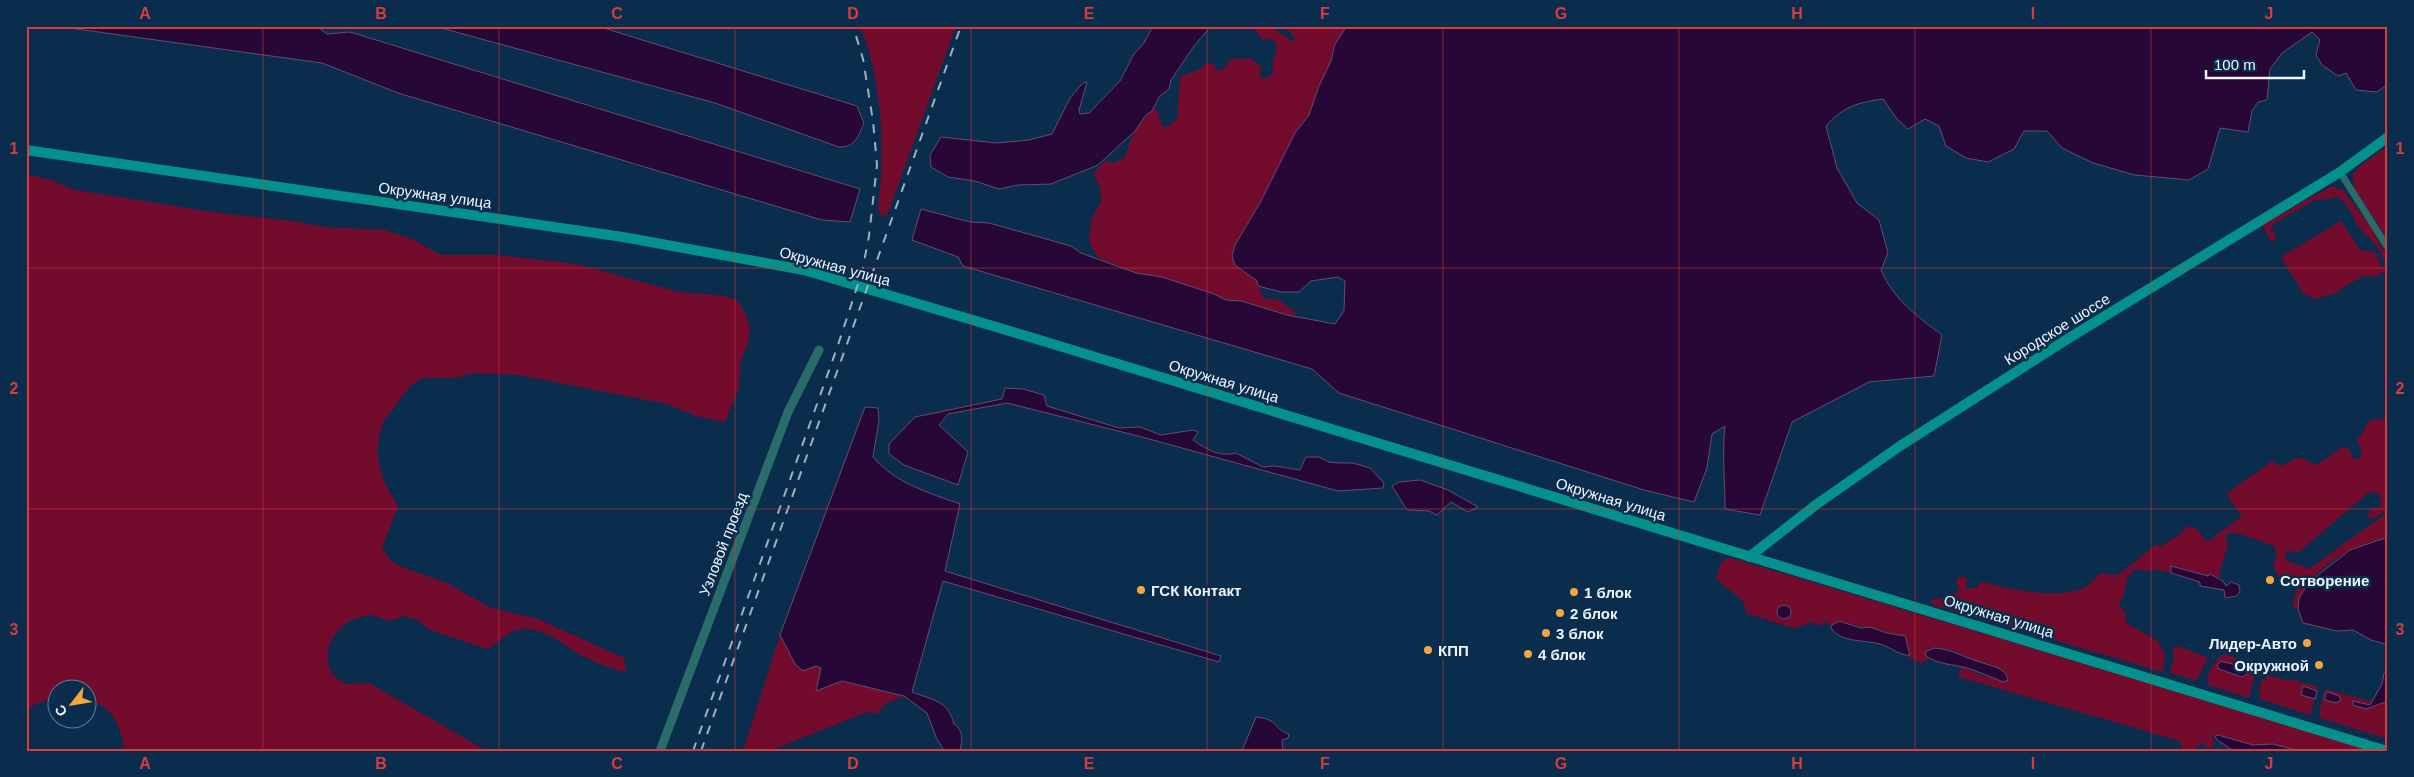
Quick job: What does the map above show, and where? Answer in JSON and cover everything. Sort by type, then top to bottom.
[{"type":"main road","name":"Кородское шоссе","points":[[1749,557],[1817,504],[1900,446],[2069,338],[2340,172],[2388,137]]},
{"type":"main road","name":"Окружная улица","points":[[26,150],[613,236],[804,270],[1044,341],[2387,751]]},
{"type":"street","points":[[2340,172],[2388,248]]},
{"type":"street","name":"Узловой проезд","points":[[660,751],[788,412],[819,350]]},
{"type":"shaded area","points":[[55,26],[316,26],[327,34],[350,32],[860,189],[850,222],[822,220],[398,93],[322,63]]},
{"type":"shaded area","points":[[434,26],[597,26],[857,106],[864,123],[853,143],[839,147],[715,103]]},
{"type":"shaded area","points":[[860,26],[956,26],[888,213],[882,217],[878,209],[881,140],[878,93],[868,47]]},
{"type":"shaded area","points":[[1153,26],[1211,26],[1194,46],[1171,80],[1169,89],[1159,97],[1152,111],[1145,116],[1136,130],[1098,165],[1051,184],[1018,185],[999,189],[975,181],[948,177],[931,167],[930,155],[941,137],[996,143],[1029,140],[1052,134],[1070,98],[1083,83],[1087,82],[1079,110],[1080,114],[1089,113],[1120,81],[1134,54],[1144,43]]},
{"type":"shaded area","points":[[1257,26],[1269,26],[1293,42],[1295,39],[1286,26],[1347,26],[1332,51],[1331,61],[1309,115],[1299,127],[1261,201],[1235,245],[1233,260],[1235,265],[1258,281],[1260,290],[1266,298],[1278,299],[1294,311],[1295,315],[1292,316],[1241,301],[1226,300],[1214,294],[1162,277],[1136,273],[1097,257],[1089,241],[1091,220],[1101,201],[1100,189],[1094,173],[1105,161],[1114,163],[1125,157],[1133,134],[1154,107],[1158,112],[1162,126],[1167,127],[1177,119],[1180,77],[1200,69],[1206,63],[1215,65],[1216,70],[1221,71],[1232,59],[1250,58],[1261,67],[1260,76],[1264,79],[1274,73],[1272,68],[1276,51],[1275,43],[1271,38],[1262,40],[1255,29]]},
{"type":"shaded area","points":[[1347,26],[2388,26],[2388,84],[2377,92],[2356,90],[2346,73],[2338,76],[2322,65],[2316,55],[2320,40],[2312,32],[2282,53],[2270,69],[2267,100],[2258,102],[2252,111],[2248,132],[2220,128],[2208,169],[2189,180],[2135,175],[2093,163],[2062,148],[2047,131],[2024,131],[2014,149],[1988,162],[1966,158],[1946,146],[1939,126],[1925,119],[1908,129],[1897,119],[1883,99],[1851,106],[1838,114],[1826,126],[1837,168],[1857,203],[1879,220],[1888,253],[1881,270],[1899,299],[1942,335],[1934,376],[1869,382],[1792,422],[1760,515],[1725,509],[1725,426],[1712,434],[1707,468],[1694,502],[1644,490],[1339,393],[1312,369],[963,266],[958,257],[912,240],[921,209],[970,222],[989,223],[1071,246],[1081,253],[1136,273],[1162,277],[1214,294],[1226,300],[1241,301],[1287,315],[1335,324],[1344,311],[1345,281],[1338,277],[1311,281],[1299,292],[1281,292],[1258,286],[1257,281],[1235,265],[1232,256],[1235,245],[1261,201],[1295,133],[1309,115],[1319,86],[1331,61],[1335,44]]},
{"type":"shaded area","points":[[2388,146],[2388,240],[2355,189],[2352,175],[2359,166]]},
{"type":"shaded area","points":[[26,174],[48,179],[76,190],[218,213],[294,221],[325,227],[385,230],[414,240],[441,255],[498,255],[576,264],[679,292],[725,296],[738,301],[746,315],[750,329],[748,344],[741,359],[738,390],[725,422],[696,416],[667,404],[519,375],[472,373],[456,378],[422,378],[410,386],[383,422],[377,452],[384,482],[398,506],[382,547],[390,560],[402,567],[447,583],[491,608],[538,619],[624,658],[626,672],[583,656],[543,632],[525,629],[510,633],[487,649],[430,630],[418,620],[403,616],[389,621],[373,615],[359,617],[345,624],[334,635],[328,649],[328,664],[334,677],[347,684],[369,683],[487,751],[124,751],[121,734],[114,718],[98,704],[98,680],[48,680],[48,700],[26,710]]},
{"type":"shaded area","points":[[2331,186],[2343,190],[2370,225],[2388,259],[2388,269],[2376,277],[2363,276],[2333,294],[2314,299],[2303,293],[2281,257],[2341,221],[2360,250],[2375,252],[2382,267],[2387,267],[2377,247],[2359,227],[2349,208],[2336,196],[2330,199],[2315,200],[2273,224],[2270,230],[2275,233],[2276,237],[2272,243],[2262,225]]},
{"type":"shaded area","points":[[1005,388],[1023,389],[1044,395],[1047,406],[1119,428],[1140,427],[1161,435],[1193,430],[1198,432],[1193,440],[1209,450],[1224,454],[1236,453],[1263,467],[1275,466],[1300,470],[1306,457],[1319,457],[1329,462],[1353,463],[1370,468],[1384,483],[1383,488],[1338,491],[1142,437],[1007,403],[948,414],[939,425],[968,452],[958,485],[904,465],[889,454],[889,444],[915,417],[1002,399]]},
{"type":"shaded area","points":[[865,407],[878,408],[879,420],[873,457],[892,474],[913,486],[960,504],[945,571],[1221,656],[1219,662],[943,581],[912,692],[938,702],[948,710],[954,724],[961,733],[960,751],[944,751],[936,737],[927,713],[904,696],[842,681],[816,691],[821,668],[816,666],[803,671],[795,664],[780,635]]},
{"type":"shaded area","points":[[2388,419],[2388,508],[2375,518],[2369,518],[2368,513],[2373,508],[2382,506],[2379,494],[2374,492],[2368,493],[2299,552],[2287,551],[2284,555],[2288,561],[2309,569],[2388,512],[2388,537],[2355,548],[2333,560],[2310,582],[2300,600],[2298,609],[2292,605],[2299,584],[2278,576],[2273,565],[2277,555],[2274,546],[2240,534],[2230,533],[2225,536],[2228,544],[2218,578],[2172,566],[2171,573],[2155,569],[2151,571],[2135,569],[2127,578],[2124,595],[2119,602],[2121,608],[2125,611],[2126,623],[2158,641],[2165,655],[2163,672],[1933,605],[1931,600],[1949,598],[1955,593],[1959,588],[1956,581],[1959,577],[1967,577],[1966,588],[1977,588],[1979,583],[1983,582],[2033,592],[2060,593],[2086,587],[2101,573],[2119,574],[2157,544],[2160,547],[2180,534],[2187,526],[2197,529],[2207,542],[2242,516],[2226,494],[2272,461],[2280,466],[2302,458],[2317,465],[2342,447],[2348,448],[2353,458],[2358,460],[2362,453],[2357,439],[2362,435],[2368,423],[2374,420]]},
{"type":"shaded area","points":[[1420,480],[1448,490],[1478,507],[1468,512],[1451,502],[1437,515],[1429,511],[1407,510],[1392,486],[1399,482]]},
{"type":"shaded area","points":[[2388,537],[2388,645],[2371,640],[2353,630],[2337,631],[2303,623],[2298,609],[2299,598],[2309,582],[2350,550]]},
{"type":"shaded area","points":[[1727,558],[2374,751],[2299,751],[2273,745],[2253,745],[2218,735],[2212,737],[2214,745],[2211,748],[2200,744],[2192,751],[2182,751],[2180,741],[1959,677],[1958,675],[1962,667],[1980,675],[1996,678],[1989,664],[1951,650],[1944,648],[1928,649],[1926,656],[1929,659],[1921,663],[1908,657],[1910,655],[1908,647],[1895,635],[1873,628],[1839,621],[1832,625],[1824,622],[1819,626],[1811,622],[1796,628],[1747,613],[1743,601],[1716,579],[1720,565]]},
{"type":"shaded area","points":[[2171,566],[2208,576],[2210,574],[2223,581],[2226,586],[2231,582],[2239,585],[2240,592],[2236,596],[2225,598],[2224,590],[2200,586],[2200,582],[2171,573]]},
{"type":"shaded area","points":[[1781,605],[1787,605],[1791,612],[1787,619],[1781,619],[1777,615],[1777,609]]},
{"type":"shaded area","points":[[1839,621],[1861,628],[1870,627],[1887,633],[1905,636],[1910,655],[1904,655],[1877,643],[1842,637],[1831,628],[1832,625]]},
{"type":"shaded area","points":[[780,635],[795,664],[809,670],[816,665],[821,668],[816,690],[842,681],[904,696],[885,704],[877,714],[867,712],[769,751],[743,751]]},
{"type":"shaded area","points":[[2178,646],[2208,658],[2198,678],[2195,680],[2170,673],[2174,657],[2173,648]]},
{"type":"shaded area","points":[[1934,648],[1952,652],[1997,668],[2004,672],[2008,680],[2003,682],[1972,670],[1941,663],[1926,656],[1925,652]]},
{"type":"shaded area","points":[[2225,654],[2254,664],[2255,673],[2249,698],[2208,685],[2209,672],[2214,662]],"holes":[[[2221,661],[2247,668],[2242,677],[2224,670],[2218,664]]]},
{"type":"shaded area","points":[[2221,661],[2247,668],[2250,672],[2242,677],[2219,669],[2217,665]]},
{"type":"shaded area","points":[[2388,667],[2388,701],[2366,709],[2353,705],[2353,701],[2370,705],[2382,684],[2384,673]]},
{"type":"shaded area","points":[[2267,675],[2291,681],[2292,679],[2318,687],[2310,715],[2260,699],[2259,692],[2262,679],[2266,680]]},
{"type":"shaded area","points":[[2303,686],[2317,691],[2315,699],[2301,695]]},
{"type":"shaded area","points":[[2325,689],[2373,702],[2366,705],[2353,702],[2366,709],[2388,701],[2388,739],[2320,718],[2319,714]]},
{"type":"shaded area","points":[[2328,692],[2339,696],[2341,700],[2336,703],[2325,700],[2325,694]]},
{"type":"shaded area","points":[[1256,717],[1273,722],[1281,730],[1289,734],[1288,738],[1282,740],[1283,750],[1242,751]]},
{"type":"shaded area","points":[[2218,735],[2253,745],[2273,744],[2299,751],[2234,751],[2217,740],[2215,736]]},
{"type":"railway","points":[[693,751],[837,348],[862,272],[869,236],[877,165],[873,121],[863,59],[853,26]]},
{"type":"railway","points":[[701,751],[961,26]]},
{"type":"place","name":"Сотворение","points":[[2270,580]]},
{"type":"place","name":"ГСК Контакт","points":[[1141,590]]},
{"type":"place","name":"1 блок","points":[[1574,592]]},
{"type":"place","name":"2 блок","points":[[1560,613]]},
{"type":"place","name":"3 блок","points":[[1546,633]]},
{"type":"place","name":"Лидер-Авто","points":[[2307,643]]},
{"type":"place","name":"КПП","points":[[1428,650]]},
{"type":"place","name":"4 блок","points":[[1528,654]]},
{"type":"place","name":"Окружной","points":[[2319,665]]}]
